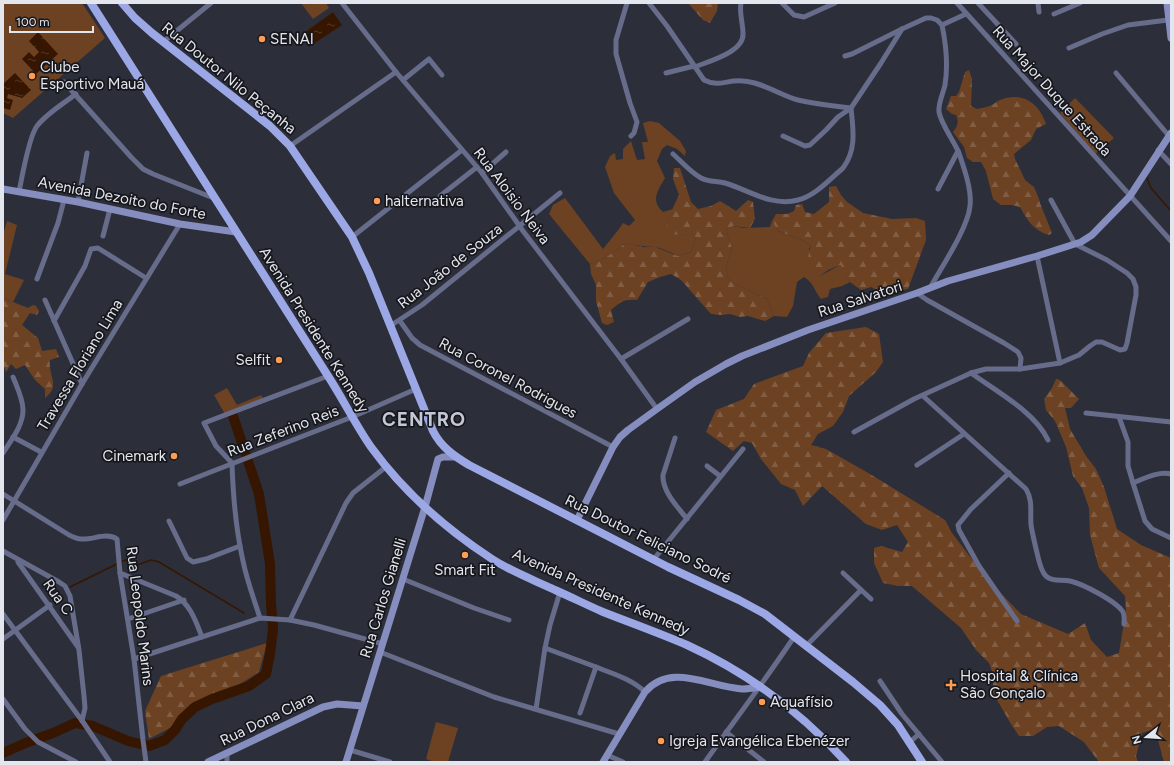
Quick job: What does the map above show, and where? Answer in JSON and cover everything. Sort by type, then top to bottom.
[{"type":"main road","name":"Rua Doutor Nilo Peçanha","points":[[122,3],[135,18],[163,42],[270,126],[290,146],[352,237],[390,326]]},
{"type":"main road","points":[[1167,3],[1171,38]]},
{"type":"main road","name":"Avenida Presidente Kennedy","points":[[92,4],[328,376],[352,417],[386,466],[425,507],[460,536],[493,560],[560,592],[710,656],[736,670],[785,704],[812,726],[846,762]]},
{"type":"main road","name":"Rua Salvatori","points":[[577,520],[613,447],[620,437],[695,382],[742,356],[808,330],[948,281],[1075,244],[1092,235],[1130,196],[1158,150],[1170,134]]},
{"type":"main road","name":"Avenida Dezoito do Forte","points":[[3,189],[78,202],[180,224],[236,232]]},
{"type":"main road","name":"Rua Doutor Feliciano Sodré","points":[[390,326],[436,437],[441,444],[456,457],[577,520],[765,614],[868,694],[892,717],[922,762]]},
{"type":"main road","name":"Rua Carlos Gianelli","points":[[346,762],[425,507],[438,459],[443,456],[456,457]]},
{"type":"main road","points":[[605,759],[645,692],[658,681],[676,677],[740,689],[760,687]]},
{"type":"main road","name":"Rua Dona Clara","points":[[208,762],[323,707],[337,704],[363,706]]},
{"type":"street","points":[[163,42],[211,3]]},
{"type":"street","name":"Rua Aloisio Neiva","points":[[342,3],[396,72],[482,173],[519,226],[621,359],[657,409]]},
{"type":"street","points":[[627,3],[616,40],[616,54],[637,122],[632,136]]},
{"type":"street","points":[[649,3],[667,26],[704,80],[716,84],[738,80],[749,81],[798,100],[851,108]]},
{"type":"street","points":[[666,73],[695,67],[728,53],[741,44],[744,36],[740,10],[741,3]]},
{"type":"street","points":[[782,3],[794,15],[804,17],[835,3]]},
{"type":"street","points":[[978,3],[1016,44]]},
{"type":"street","points":[[1038,3],[1040,12]]},
{"type":"street","points":[[1054,14],[1080,3]]},
{"type":"street","name":"Rua Major Duque Estrada","points":[[959,4],[966,14],[1026,78],[1130,196],[1171,240]]},
{"type":"street","points":[[942,25],[966,14]]},
{"type":"street","points":[[845,56],[926,18],[937,20],[942,25],[946,66],[945,85],[939,112],[958,151],[968,185],[970,206],[964,227],[930,288]]},
{"type":"street","points":[[1070,48],[1102,34],[1128,25],[1169,19]]},
{"type":"street","points":[[783,136],[805,146],[810,145],[838,117],[851,108],[902,29]]},
{"type":"street","points":[[403,80],[429,59],[442,75]]},
{"type":"street","points":[[290,146],[396,72]]},
{"type":"street","points":[[1116,73],[1170,134]]},
{"type":"street","points":[[64,82],[143,169],[217,200]]},
{"type":"street","points":[[18,192],[31,141],[37,126],[47,116],[76,94]]},
{"type":"street","points":[[673,154],[694,173],[705,180],[723,183],[768,199],[784,201],[798,200],[816,191],[847,163],[851,152],[854,132],[851,108]]},
{"type":"street","points":[[352,237],[462,150]]},
{"type":"street","points":[[1158,150],[1171,164]]},
{"type":"street","points":[[938,189],[958,151]]},
{"type":"street","points":[[78,202],[87,152]]},
{"type":"street","points":[[482,173],[506,152]]},
{"type":"street","points":[[440,196],[477,167]]},
{"type":"street","name":"Rua João de Souza","points":[[390,326],[400,321],[422,305],[560,193]]},
{"type":"street","points":[[37,279],[58,223],[64,200]]},
{"type":"street","points":[[854,432],[914,399],[971,373],[986,369],[1020,369],[1060,363],[1079,355],[1096,342],[1102,342],[1120,350],[1124,349],[1127,343],[1136,295],[1136,287],[1133,279],[1127,272],[1075,244],[1051,200]]},
{"type":"street","points":[[103,236],[110,209]]},
{"type":"street","name":"Travessa Floriano Lima","points":[[3,520],[15,501],[41,452],[180,224]]},
{"type":"street","points":[[54,321],[85,266],[91,249],[98,248],[146,278]]},
{"type":"street","points":[[1037,256],[1060,363]]},
{"type":"street","points":[[917,293],[1018,352],[1021,358],[1020,369]]},
{"type":"street","points":[[45,300],[82,384]]},
{"type":"street","points":[[621,359],[688,319]]},
{"type":"street","name":"Rua Coronel Rodrigues","points":[[400,321],[412,338],[420,345],[613,447]]},
{"type":"street","points":[[971,373],[1026,412],[1044,431],[1048,440]]},
{"type":"street","points":[[262,617],[250,586],[240,546],[232,478],[232,463],[216,446],[204,423],[328,376]]},
{"type":"street","points":[[3,453],[21,424],[23,410],[21,396],[13,377]]},
{"type":"street","name":"Rua Zeferino Reis","points":[[180,484],[352,417],[416,389]]},
{"type":"street","points":[[923,396],[1026,489],[1030,496],[1034,542],[1042,572],[1045,576],[1049,579],[1071,581],[1107,598],[1117,605],[1122,611],[1124,616],[1124,624]]},
{"type":"street","points":[[1086,413],[1171,422]]},
{"type":"street","points":[[1119,417],[1127,437],[1128,466],[1145,521],[1152,529],[1171,538]]},
{"type":"street","points":[[917,465],[964,434]]},
{"type":"street","points":[[13,437],[41,452]]},
{"type":"street","points":[[675,438],[663,475],[663,481],[665,488],[687,519]]},
{"type":"street","points":[[654,559],[743,449]]},
{"type":"street","points":[[290,620],[346,502],[353,493],[386,466]]},
{"type":"street","points":[[707,466],[720,476]]},
{"type":"street","points":[[1009,473],[970,509],[958,525],[959,530],[979,566],[1017,621]]},
{"type":"street","points":[[1133,483],[1157,474],[1171,474]]},
{"type":"street","name":"Rua Leopoldo Marins","points":[[3,494],[76,538],[83,539],[113,536],[117,539],[120,573],[134,659],[146,762]]},
{"type":"street","points":[[169,522],[187,558],[193,562],[206,559],[240,546]]},
{"type":"street","points":[[3,551],[59,582],[65,586],[68,591],[79,650],[85,708],[83,723]]},
{"type":"street","name":"Rua C","points":[[16,559],[50,605],[79,650]]},
{"type":"street","points":[[120,573],[184,600],[188,605],[202,637]]},
{"type":"street","points":[[843,574],[871,599]]},
{"type":"street","points":[[403,579],[474,608],[509,620]]},
{"type":"street","points":[[806,646],[861,590]]},
{"type":"street","points":[[536,709],[550,626],[560,592]]},
{"type":"street","points":[[128,618],[184,600]]},
{"type":"street","points":[[3,639],[50,605]]},
{"type":"street","points":[[3,614],[110,762]]},
{"type":"street","points":[[134,659],[262,617],[290,620],[314,625],[383,644]]},
{"type":"street","points":[[705,762],[760,687],[794,637]]},
{"type":"street","points":[[546,648],[628,679],[638,685],[645,692]]},
{"type":"street","points":[[380,652],[494,697],[619,734]]},
{"type":"street","points":[[580,712],[596,667]]},
{"type":"street","points":[[880,681],[902,714],[942,762]]},
{"type":"street","points":[[3,699],[25,729],[38,742],[76,762]]},
{"type":"street","points":[[726,732],[764,762]]},
{"type":"street","points":[[910,742],[919,734]]},
{"type":"street","points":[[350,750],[390,762]]},
{"type":"street","points":[[227,754],[227,762]]},
{"type":"street","points":[[605,759],[623,762]]},
{"type":"green space","name":"Clube Esportivo Mauá","points":[[3,3],[82,3],[105,38],[13,118],[3,113]]},
{"type":"green space","points":[[301,3],[326,3],[329,8],[313,19]]},
{"type":"green space","points":[[688,3],[718,3],[717,11],[710,23],[703,20]]},
{"type":"green space","points":[[969,70],[972,79],[971,106],[977,109],[990,106],[1000,100],[1008,98],[1022,98],[1034,105],[1043,117],[1046,124],[1036,129],[1031,140],[1014,154],[1025,180],[1034,187],[1052,233],[1049,235],[1035,228],[1020,207],[1001,205],[993,199],[986,171],[981,162],[973,162],[967,158],[964,147],[953,132],[958,124],[957,117],[946,109],[951,96],[956,96],[959,92],[965,72]]},
{"type":"green space","points":[[1075,98],[1114,138],[1095,154],[1060,113]]},
{"type":"green space","points":[[650,121],[659,123],[680,141],[686,151],[685,156],[677,149],[667,145],[662,149],[657,161],[665,178],[656,195],[656,200],[659,208],[663,212],[673,209],[666,223],[681,235],[693,233],[696,238],[691,252],[678,256],[666,250],[626,243],[604,258],[590,264],[549,214],[553,205],[565,198],[603,249],[623,223],[629,226],[635,220],[614,193],[605,167],[610,156],[615,153],[616,160],[623,159],[623,149],[631,141],[637,160],[645,159],[642,142],[648,142],[643,123]]},
{"type":"green space","points":[[674,168],[680,168],[691,202],[698,209],[711,206],[720,201],[736,211],[748,200],[753,202],[755,219],[750,228],[733,226],[726,229],[732,248],[726,267],[728,278],[733,283],[767,299],[774,316],[765,321],[748,316],[740,317],[730,314],[711,314],[681,280],[671,274],[648,282],[637,300],[622,302],[611,310],[614,322],[607,325],[602,323],[596,301],[596,285],[591,274],[590,264],[604,258],[626,243],[643,247],[655,247],[678,256],[691,252],[696,238],[693,234],[671,234],[666,223],[679,195],[673,179]]},
{"type":"green space","points":[[836,186],[847,202],[863,213],[892,219],[916,218],[925,221],[926,240],[908,289],[883,293],[871,287],[861,290],[850,282],[845,270],[840,265],[828,270],[820,276],[812,270],[809,263],[808,255],[811,246],[802,240],[778,231],[772,221],[776,214],[787,214],[794,211],[796,205],[802,204],[805,212],[814,214],[829,202],[829,187]]},
{"type":"green space","points":[[7,221],[17,225],[5,274],[24,280],[13,302],[3,298],[3,235]]},
{"type":"green space","points":[[772,221],[778,231],[802,240],[811,246],[809,249],[820,276],[840,265],[845,269],[850,282],[830,289],[828,297],[821,299],[812,284],[804,277],[797,282],[793,306],[787,317],[774,316],[767,299],[733,283],[728,278],[726,267],[732,248],[726,229],[733,226],[744,228],[770,227]]},
{"type":"green space","points":[[3,298],[28,308],[33,305],[36,306],[39,311],[37,315],[30,313],[22,325],[38,338],[42,351],[56,349],[59,357],[50,360],[53,385],[50,394],[45,398],[45,389],[35,380],[25,365],[16,369],[11,364],[6,372],[3,364]]},
{"type":"green space","points":[[866,327],[879,334],[883,362],[876,372],[849,396],[843,412],[833,426],[818,434],[811,445],[826,449],[945,520],[952,533],[987,579],[1021,614],[1068,634],[1085,623],[1091,640],[1107,657],[1119,653],[1126,611],[1125,596],[1099,568],[1090,535],[1089,508],[1082,488],[1073,476],[1066,447],[1055,421],[1046,410],[1044,399],[1052,388],[1056,379],[1060,380],[1079,399],[1071,408],[1065,408],[1070,429],[1086,456],[1096,469],[1104,487],[1117,529],[1141,545],[1171,558],[1171,762],[1164,762],[1155,729],[1142,733],[1136,756],[1138,762],[1099,762],[1084,742],[1059,726],[1047,727],[1033,736],[1019,736],[993,693],[993,674],[989,663],[976,650],[961,628],[912,586],[898,586],[883,583],[874,563],[874,548],[881,546],[902,552],[908,542],[897,525],[882,530],[866,524],[822,486],[803,506],[795,490],[781,484],[761,459],[752,443],[744,441],[733,451],[706,432],[716,410],[744,399],[754,384],[803,366],[809,353],[826,333]]},
{"type":"green space","points":[[227,388],[237,405],[261,395],[263,398],[225,414],[214,395]]},
{"type":"green space","points":[[267,643],[259,672],[168,729],[149,739],[145,711],[161,676]]},
{"type":"green space","points":[[436,722],[458,728],[448,762],[435,762],[426,759]]},
{"type":"water","points":[[333,12],[342,25],[309,47],[301,35]]},
{"type":"water","points":[[38,32],[58,54],[36,74],[22,59],[29,52],[34,57],[39,52],[29,41]]},
{"type":"water","points":[[15,73],[31,90],[22,98],[8,94],[7,98],[13,100],[10,110],[3,108],[3,84]]},
{"type":"waterway","points":[[1147,178],[1151,188],[1171,211]]},
{"type":"waterway","points":[[3,753],[75,723],[93,726],[128,741],[149,746],[165,740],[175,730],[182,719],[195,707],[212,699],[249,686],[266,674],[273,629],[270,564],[259,494],[233,416]]},
{"type":"waterway","points":[[70,587],[125,560],[137,565],[151,560],[159,562],[244,613]]},
{"type":"place","name":"SENAI","points":[[262,39]]},
{"type":"place","name":"Clube Esportivo Mauá","points":[[32,76]]},
{"type":"place","name":"halternativa","points":[[377,201]]},
{"type":"place","name":"Selfit","points":[[279,360]]},
{"type":"place","name":"Cinemark","points":[[174,456]]},
{"type":"place","name":"Smart Fit","points":[[465,555]]},
{"type":"place","name":"Hospital & Clínica São Gonçalo","points":[[951,685]]},
{"type":"place","name":"Aquafísio","points":[[762,702]]},
{"type":"place","name":"Igreja Evangélica Ebenézer","points":[[661,741]]},
{"type":"district","name":"CENTRO","points":[[424,419]]}]
